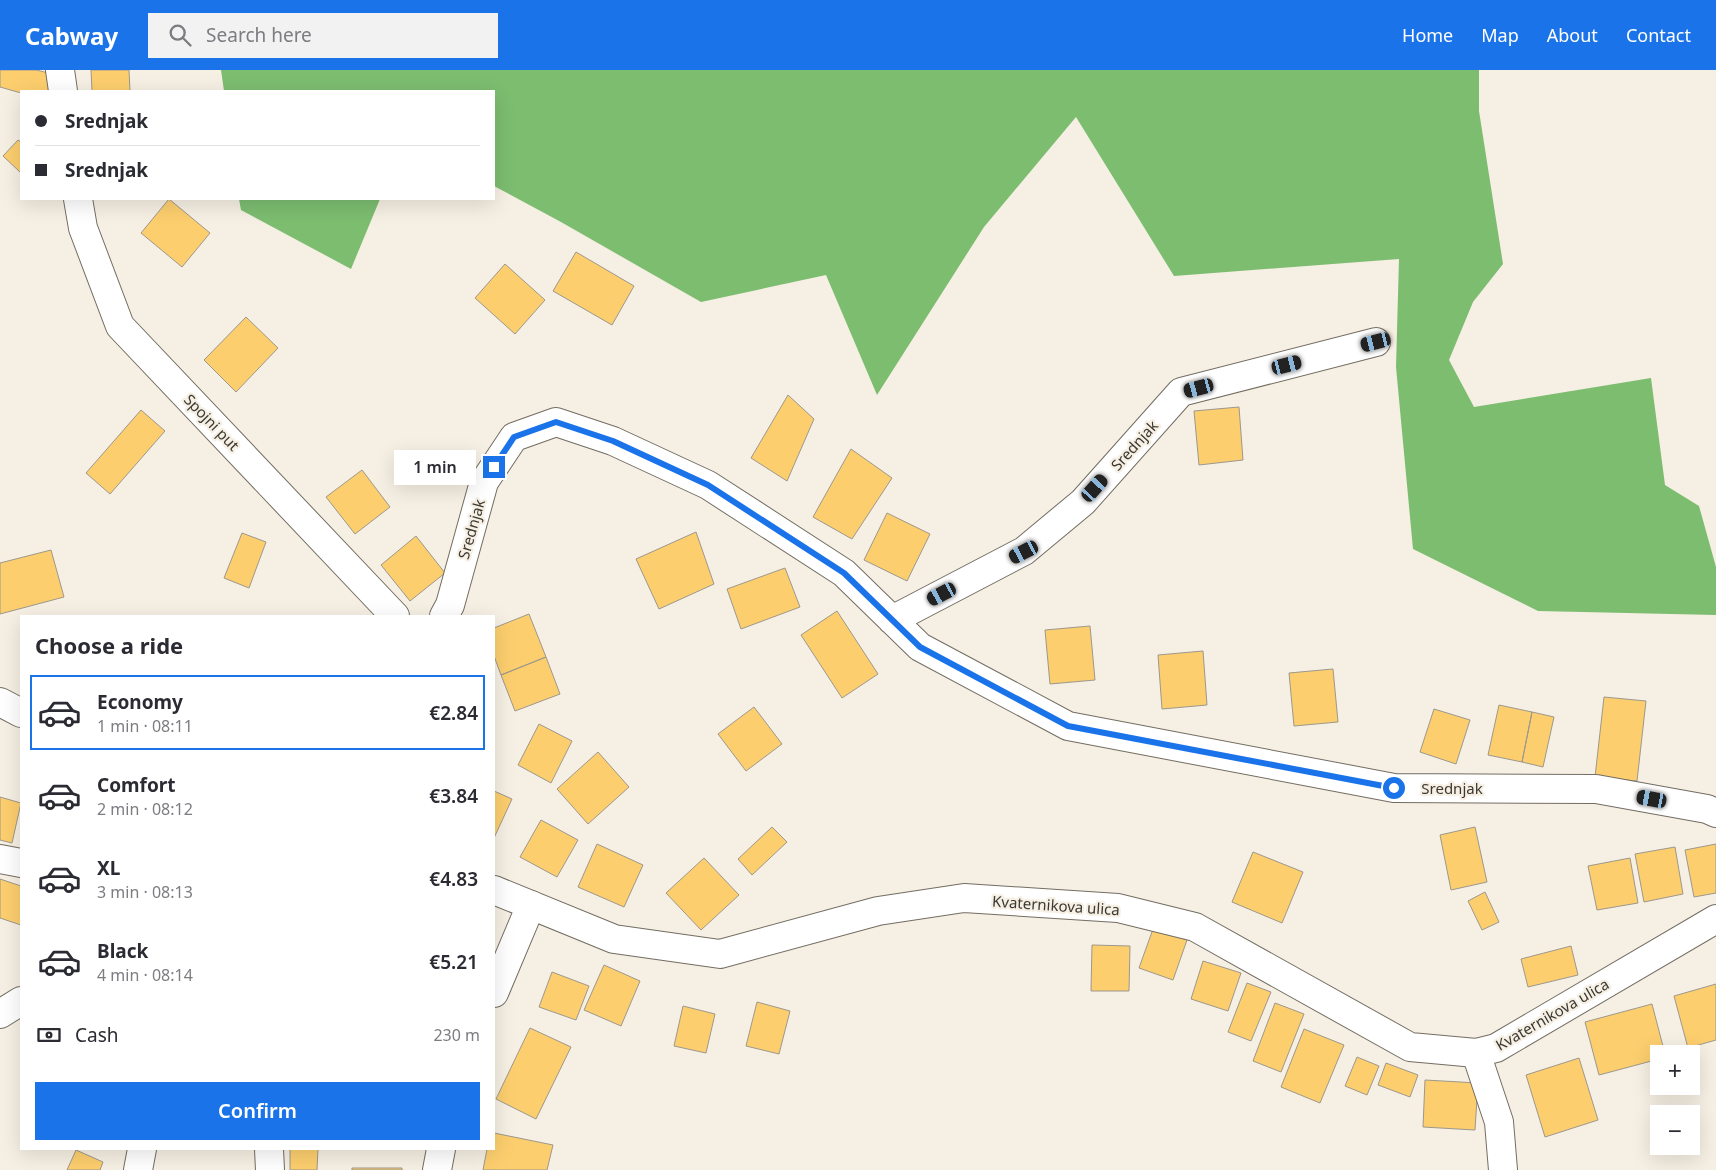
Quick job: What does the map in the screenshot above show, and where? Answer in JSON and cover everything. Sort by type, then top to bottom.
[{"type":"street","points":[[60,70],[63,90]]},
{"type":"street","name":"Spojni put","points":[[78,200],[83,228],[120,326],[394,615]]},
{"type":"street","name":"Srednjak","points":[[892,620],[1024,552],[1083,502],[1181,392],[1376,342]]},
{"type":"street","name":"Srednjak","points":[[445,615],[450,605],[484,482],[514,437],[556,422],[613,441],[708,485],[844,573],[920,647],[1068,726],[1394,788],[1596,789],[1707,809],[1716,813]]},
{"type":"street","points":[[0,702],[20,712]]},
{"type":"street","points":[[0,859],[20,863]]},
{"type":"street","name":"Kvaternikova ulica","points":[[495,890],[614,939],[720,954],[878,911],[964,898],[1118,908],[1195,927],[1410,1047],[1476,1053],[1496,1048],[1716,919]]},
{"type":"street","points":[[495,991],[531,905]]},
{"type":"street","points":[[0,1014],[20,1003]]},
{"type":"street","points":[[1476,1053],[1499,1122],[1503,1170]]},
{"type":"street","points":[[138,1170],[142,1150]]},
{"type":"street","points":[[269,1150],[270,1170]]},
{"type":"street","points":[[436,1170],[440,1150]]},
{"type":"green space","points":[[221,70],[1479,70],[1479,111],[1503,264],[1473,302],[1449,360],[1474,407],[1651,378],[1665,485],[1699,506],[1716,567],[1716,615],[1538,611],[1413,549],[1396,367],[1399,259],[1174,276],[1076,117],[984,227],[877,395],[826,275],[701,302],[495,187],[495,90],[224,90]]},
{"type":"green space","points":[[239,200],[380,200],[351,269],[241,210]]},
{"type":"building","points":[[0,70],[36,70],[53,74],[48,90],[20,90],[20,93],[0,87]]},
{"type":"building","points":[[91,70],[129,70],[130,90],[92,90]]},
{"type":"building","points":[[18,140],[20,141],[20,172],[3,156]]},
{"type":"building","points":[[168,200],[170,200],[210,233],[182,267],[141,233]]},
{"type":"building","points":[[576,252],[634,286],[612,325],[553,291]]},
{"type":"building","points":[[505,264],[545,300],[515,334],[475,298]]},
{"type":"building","points":[[246,317],[278,348],[236,392],[204,360]]},
{"type":"building","points":[[788,395],[814,419],[787,481],[751,458]]},
{"type":"building","points":[[1239,407],[1243,460],[1199,465],[1194,411]]},
{"type":"building","points":[[141,410],[165,431],[110,494],[86,473]]},
{"type":"building","points":[[851,449],[892,478],[852,539],[813,517]]},
{"type":"building","points":[[362,470],[390,507],[355,534],[326,497]]},
{"type":"building","points":[[887,513],[930,534],[907,581],[864,560]]},
{"type":"building","points":[[696,532],[714,584],[659,609],[636,559]]},
{"type":"building","points":[[242,533],[266,542],[249,588],[224,578]]},
{"type":"building","points":[[416,536],[445,573],[410,601],[381,565]]},
{"type":"building","points":[[51,550],[64,597],[0,614],[0,563]]},
{"type":"building","points":[[785,568],[800,607],[741,629],[727,589]]},
{"type":"building","points":[[837,611],[878,674],[842,698],[801,635]]},
{"type":"building","points":[[529,614],[546,657],[501,675],[495,659],[495,628]]},
{"type":"building","points":[[1090,626],[1095,680],[1050,684],[1045,630]]},
{"type":"building","points":[[1203,651],[1207,705],[1162,709],[1158,655]]},
{"type":"building","points":[[546,657],[560,694],[515,711],[501,675]]},
{"type":"building","points":[[1333,669],[1338,722],[1294,726],[1289,673]]},
{"type":"building","points":[[1604,697],[1646,701],[1637,781],[1595,777]]},
{"type":"building","points":[[1499,705],[1532,712],[1522,762],[1488,755]]},
{"type":"building","points":[[754,707],[782,744],[746,771],[718,734]]},
{"type":"building","points":[[1434,709],[1470,720],[1456,764],[1420,752]]},
{"type":"building","points":[[1532,712],[1554,717],[1543,767],[1522,762]]},
{"type":"building","points":[[539,724],[572,741],[551,783],[518,765]]},
{"type":"building","points":[[598,752],[629,787],[588,824],[557,789]]},
{"type":"building","points":[[495,791],[512,799],[495,836]]},
{"type":"building","points":[[0,797],[20,803],[20,807],[12,843],[0,840]]},
{"type":"building","points":[[541,820],[578,840],[557,877],[520,857]]},
{"type":"building","points":[[772,827],[787,842],[752,875],[738,859]]},
{"type":"building","points":[[1475,827],[1487,882],[1451,890],[1440,835]]},
{"type":"building","points":[[597,844],[643,865],[624,907],[578,887]]},
{"type":"building","points":[[1716,844],[1716,893],[1694,897],[1685,850]]},
{"type":"building","points":[[1675,847],[1683,894],[1644,902],[1635,854]]},
{"type":"building","points":[[1253,852],[1303,872],[1282,923],[1232,902]]},
{"type":"building","points":[[704,858],[739,895],[701,930],[666,893]]},
{"type":"building","points":[[1630,858],[1638,903],[1597,910],[1588,866]]},
{"type":"building","points":[[0,879],[20,886],[20,925],[0,918]]},
{"type":"building","points":[[1485,892],[1499,922],[1482,930],[1468,901]]},
{"type":"building","points":[[1153,929],[1187,940],[1173,980],[1139,968]]},
{"type":"building","points":[[1092,945],[1130,946],[1129,991],[1091,991]]},
{"type":"building","points":[[1571,946],[1578,975],[1528,987],[1521,959]]},
{"type":"building","points":[[1203,961],[1241,973],[1228,1011],[1191,999]]},
{"type":"building","points":[[604,965],[640,981],[621,1026],[584,1010]]},
{"type":"building","points":[[552,972],[589,986],[576,1020],[539,1007]]},
{"type":"building","points":[[1247,983],[1271,992],[1251,1041],[1228,1032]]},
{"type":"building","points":[[1716,984],[1716,1040],[1698,1045],[1687,1045],[1674,996]]},
{"type":"building","points":[[757,1002],[790,1011],[779,1054],[746,1046]]},
{"type":"building","points":[[1275,1003],[1304,1014],[1281,1072],[1253,1061]]},
{"type":"building","points":[[1652,1004],[1663,1045],[1650,1045],[1650,1061],[1599,1075],[1585,1022]]},
{"type":"building","points":[[683,1006],[715,1014],[706,1053],[674,1046]]},
{"type":"building","points":[[530,1028],[571,1047],[536,1119],[496,1099]]},
{"type":"building","points":[[1304,1029],[1344,1045],[1320,1103],[1281,1087]]},
{"type":"building","points":[[1357,1057],[1379,1066],[1367,1095],[1345,1086]]},
{"type":"building","points":[[1579,1058],[1598,1120],[1545,1137],[1526,1075]]},
{"type":"building","points":[[1386,1063],[1418,1075],[1410,1097],[1378,1085]]},
{"type":"building","points":[[1425,1080],[1478,1083],[1475,1130],[1423,1127]]},
{"type":"building","points":[[495,1133],[553,1145],[547,1170],[483,1170],[487,1150],[495,1150]]},
{"type":"building","points":[[76,1150],[103,1162],[100,1170],[67,1170]]},
{"type":"building","points":[[290,1150],[318,1150],[317,1170],[290,1170]]},
{"type":"building","points":[[352,1168],[402,1168],[402,1170],[352,1170]]},
{"type":"route","points":[[494,467],[514,437],[556,422],[613,441],[708,485],[844,573],[920,647],[1068,726],[1394,788]]}]
